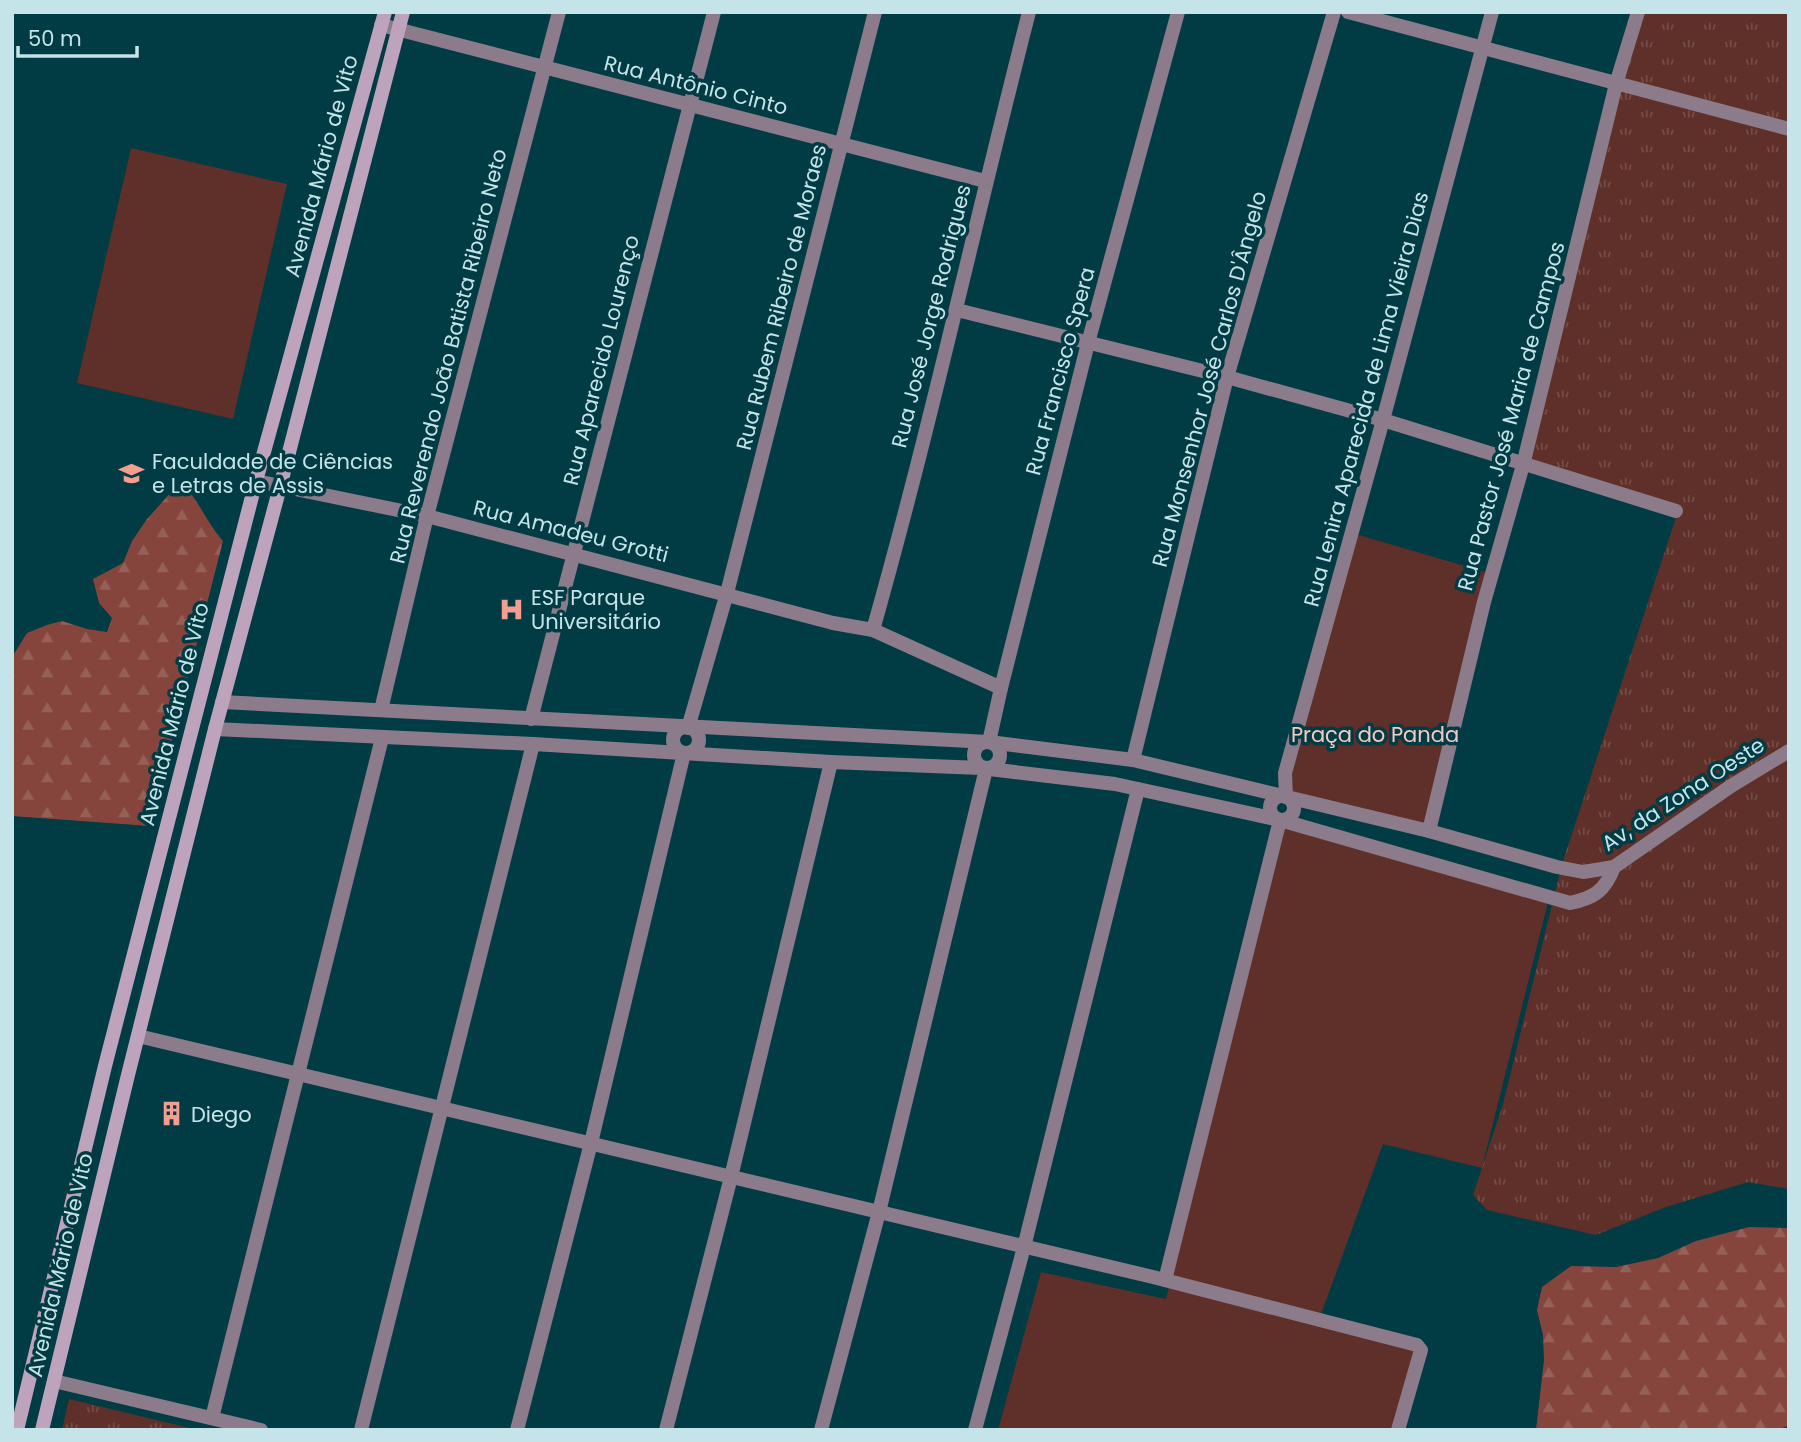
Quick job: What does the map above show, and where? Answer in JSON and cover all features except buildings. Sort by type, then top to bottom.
[{"type":"main road","name":"Avenida Mário de Vito","points":[[43,1430],[111,1143],[215,729],[403,12]]},
{"type":"main road","name":"Avenida Mário de Vito","points":[[17,1430],[88,1138],[256,481],[383,19]]},
{"type":"main road","points":[[205,681],[226,686]]},
{"type":"main road","points":[[88,1138],[111,1143]]},
{"type":"street","name":"Rua Reverendo João Batista Ribeiro Neto","points":[[381,710],[427,516],[559,12]]},
{"type":"street","name":"Rua Aparecido Lourenço","points":[[531,719],[713,12]]},
{"type":"street","name":"Rua Rubem Ribeiro de Moraes","points":[[684,753],[674,747],[674,736],[677,731],[688,728],[727,593],[876,12]]},
{"type":"street","name":"Rua José Jorge Rodrigues","points":[[873,630],[957,310],[985,181],[1029,12]]},
{"type":"street","name":"Rua Francisco Spera","points":[[986,769],[998,763],[1001,755],[997,747],[989,742],[1001,688],[1087,343],[1178,12]]},
{"type":"street","name":"Rua Monsenhor José Carlos D'Ângelo","points":[[1133,760],[1227,377],[1334,12]]},
{"type":"street","points":[[1348,12],[1789,129]]},
{"type":"street","name":"Rua Lenira Aparecida de Lima Vieira Dias","points":[[1280,820],[1288,819],[1293,813],[1292,802],[1286,797],[1285,773],[1492,12]]},
{"type":"street","name":"Rua Pastor José Maria de Campos","points":[[1429,831],[1484,602],[1523,465],[1616,84],[1638,12]]},
{"type":"street","name":"Rua Antônio Cinto","points":[[383,19],[397,29],[544,69],[985,181]]},
{"type":"street","points":[[957,310],[1227,377],[1383,420],[1676,511]]},
{"type":"street","name":"Rua Amadeu Grotti","points":[[256,481],[427,516],[833,623],[873,630],[1001,688]]},
{"type":"street","name":"Av, da Zona Oeste","points":[[222,702],[989,742],[1133,760],[1429,831],[1583,872],[1614,867],[1731,786],[1789,751]]},
{"type":"street","points":[[215,729],[986,769],[1115,784],[1280,820],[1570,903],[1585,900],[1601,892],[1609,882],[1614,867]]},
{"type":"street","points":[[212,1418],[382,738]]},
{"type":"street","points":[[361,1430],[533,744]]},
{"type":"street","points":[[517,1430],[591,1143],[684,753]]},
{"type":"street","points":[[666,1430],[731,1177],[831,762]]},
{"type":"street","points":[[821,1430],[879,1212],[986,769]]},
{"type":"street","points":[[975,1430],[1024,1247],[1138,789]]},
{"type":"street","points":[[1165,1280],[1280,820]]},
{"type":"street","points":[[138,1036],[1165,1280],[1417,1345],[1421,1350],[1398,1430]]},
{"type":"street","points":[[54,1381],[261,1430]]},
{"type":"green space","points":[[1643,12],[1789,12],[1789,1189],[1748,1182],[1666,1207],[1596,1235],[1487,1210],[1473,1195],[1503,1104],[1562,864],[1679,508],[1526,462],[1618,87]]},
{"type":"green space","points":[[131,148],[287,184],[233,419],[77,383]]},
{"type":"green space","points":[[173,490],[189,491],[223,541],[150,826],[12,816],[12,657],[27,633],[62,621],[107,632],[112,618],[99,603],[93,579],[123,563],[132,541],[147,519]]},
{"type":"green space","name":"Praça do Panda","points":[[1352,533],[1492,574],[1429,831],[1289,799],[1285,773]]},
{"type":"green space","points":[[1286,824],[1549,898],[1482,1168],[1383,1144],[1319,1320],[1417,1348],[1395,1430],[998,1430],[1041,1272],[1166,1299]]},
{"type":"green space","points":[[1749,1227],[1789,1228],[1789,1426],[1774,1430],[1536,1430],[1544,1360],[1543,1335],[1537,1310],[1542,1287],[1571,1266],[1616,1267],[1658,1258],[1696,1241]]},
{"type":"green space","points":[[69,1399],[198,1430],[62,1430]]},
{"type":"place","name":"Faculdade de Ciências e Letras de Assis","points":[[132,473]]},
{"type":"place","name":"ESF Parque Universitário","points":[[511,609]]},
{"type":"place","name":"Diego","points":[[171,1114]]}]
